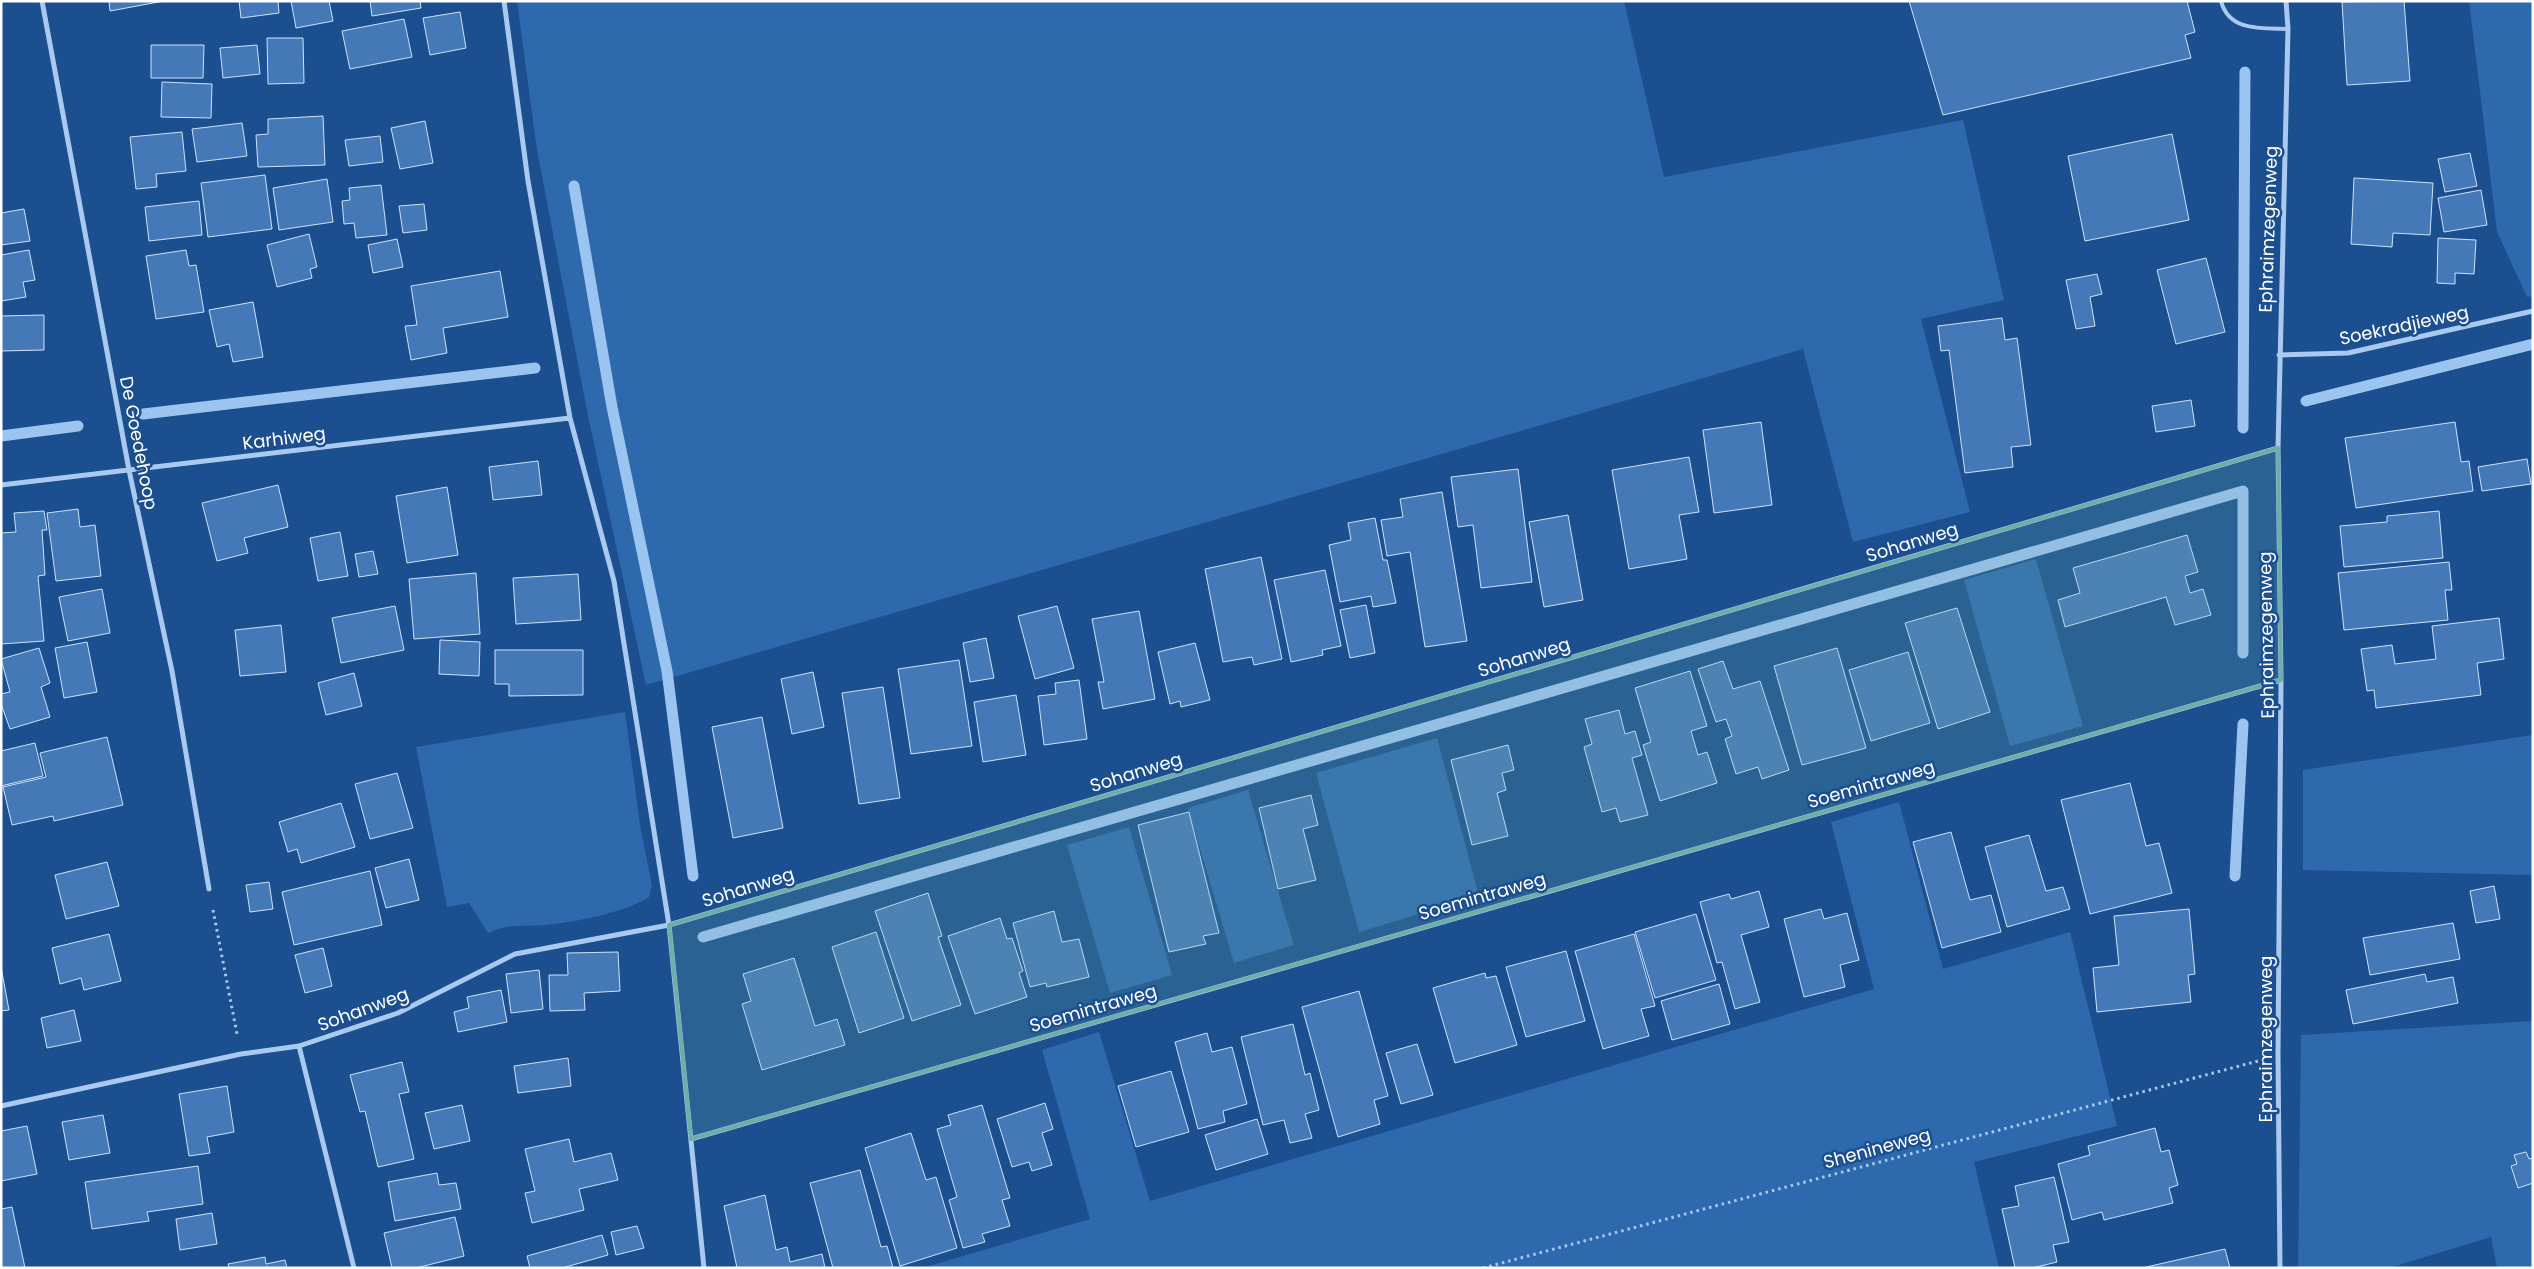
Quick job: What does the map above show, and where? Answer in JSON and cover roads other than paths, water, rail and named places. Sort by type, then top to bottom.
[{"type":"street","name":"De Goedehoop","points":[[42,1],[129,470],[172,670],[209,889]]},
{"type":"street","points":[[504,1],[528,181],[570,418],[614,581],[669,925],[704,1268]]},
{"type":"street","name":"Ephraimzegenweg","points":[[2280,1268],[2278,1056],[2281,680],[2278,448],[2288,29],[2286,1]]},
{"type":"street","name":"Soekradjieweg","points":[[2279,355],[2348,353],[2533,311]]},
{"type":"street","name":"Karhiweg","points":[[1,485],[570,418]]},
{"type":"street","name":"Sohanweg","points":[[1,1106],[241,1054],[299,1046],[398,1013],[515,954],[669,925],[2278,448]]},
{"type":"street","name":"Soemintraweg","points":[[691,1139],[2281,680]]},
{"type":"street","points":[[299,1046],[354,1268]]},
{"type":"lane","points":[[2220,1],[2225,14],[2236,22],[2249,27],[2288,29]]},
{"type":"waterway","points":[[2243,428],[2245,72]]},
{"type":"waterway","points":[[574,186],[612,407],[667,671],[693,876]]},
{"type":"waterway","points":[[2306,401],[2533,344]]},
{"type":"waterway","points":[[143,414],[535,368]]},
{"type":"waterway","points":[[1,436],[78,426]]},
{"type":"waterway","points":[[703,937],[2243,491],[2243,653]]},
{"type":"waterway","points":[[2235,876],[2243,724]]}]
